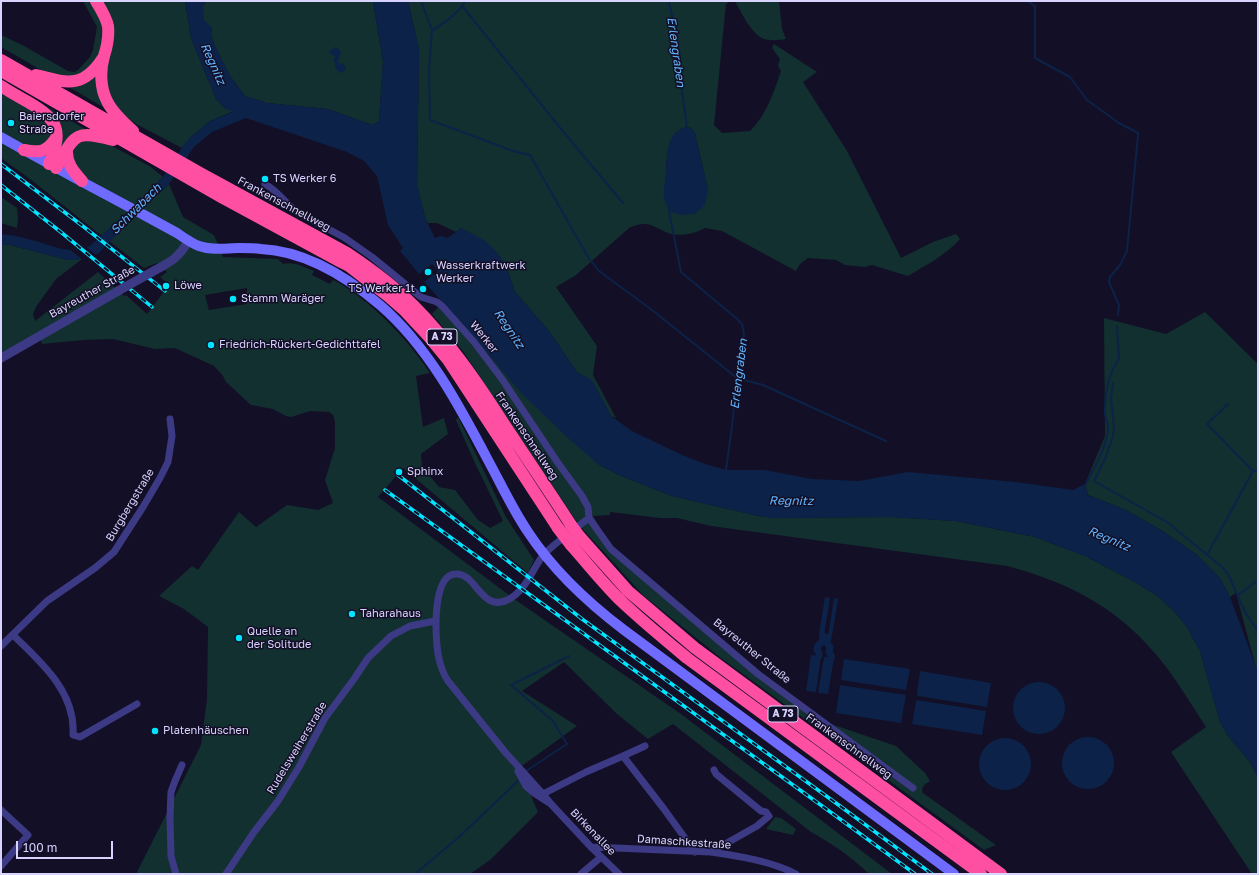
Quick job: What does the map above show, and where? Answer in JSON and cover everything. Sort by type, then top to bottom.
[{"type":"highway","points":[[20,70],[61,81],[75,81],[87,77],[96,70],[107,49],[108,27],[106,19],[96,1]]},
{"type":"highway","points":[[104,57],[101,79],[107,102],[126,124],[149,145]]},
{"type":"highway","name":"Frankenschnellweg","points":[[1,60],[149,145],[160,157]]},
{"type":"highway","name":"Frankenschnellweg","points":[[1,71],[132,146],[160,157],[196,177],[349,266],[376,286],[404,310],[448,360],[558,528],[606,586],[620,600],[649,627],[687,658],[981,874]]},
{"type":"highway","points":[[1,86],[37,107],[49,116],[55,126],[56,138],[53,166]]},
{"type":"highway","points":[[53,166],[73,140],[78,136],[99,136],[132,146]]},
{"type":"highway","points":[[24,150],[37,152],[42,151],[52,145],[56,138]]},
{"type":"highway","points":[[67,149],[67,156],[70,166],[82,181]]},
{"type":"highway","name":"Frankenschnellweg","points":[[196,177],[347,253],[368,267],[413,305],[457,356],[580,537],[628,591],[695,648],[1001,874]]},
{"type":"main road","points":[[1,137],[162,224],[201,247],[211,249],[265,249],[297,256],[318,264],[359,288],[398,322],[413,339],[443,381],[527,531],[544,554],[569,583],[618,626],[954,874]]},
{"type":"street","name":"Werker","points":[[265,184],[274,189],[297,212],[345,238],[372,256],[421,297],[437,302],[442,306],[474,342],[502,379],[582,496],[588,507],[590,518]]},
{"type":"street","name":"Bayreuther Straße","points":[[1,358],[170,262],[179,255],[189,240]]},
{"type":"street","name":"Burgbergstraße","points":[[1,646],[13,636],[47,601],[96,568],[114,552],[143,507],[168,462],[172,436],[170,419]]},
{"type":"street","points":[[514,763],[444,676],[438,658],[435,621],[442,583],[450,575],[456,573],[463,575],[472,582],[488,599],[503,601],[512,598],[519,591],[544,554],[590,518]]},
{"type":"street","name":"Bayreuther Straße","points":[[590,518],[610,549],[738,658],[913,788]]},
{"type":"street","name":"Rudelsweiherstraße","points":[[226,874],[254,832],[278,801],[299,767],[325,718],[368,658],[391,636],[410,626],[435,621]]},
{"type":"street","points":[[13,636],[37,658],[54,677],[72,714],[74,727],[73,735],[80,737],[137,704]]},
{"type":"street","points":[[543,794],[586,772],[645,746]]},
{"type":"street","points":[[623,756],[695,852]]},
{"type":"street","name":"Birkenallee","points":[[514,763],[591,847],[620,874]]},
{"type":"street","name":"Birkenallee","points":[[514,763],[526,786],[551,804]]},
{"type":"street","points":[[176,874],[171,856],[170,818],[174,781],[182,765]]},
{"type":"street","points":[[711,852],[757,826],[769,816],[766,812],[761,810],[716,774],[714,770]]},
{"type":"street","points":[[1,810],[28,835],[1,866]]},
{"type":"street","name":"Damaschkestraße","points":[[591,847],[711,852],[759,861],[796,874]]},
{"type":"street","points":[[581,874],[601,857]]},
{"type":"green space","points":[[83,1],[185,1],[191,38],[216,99],[225,108],[234,111],[210,121],[191,137],[182,148],[136,124],[123,114],[105,104],[103,107],[1,47],[1,35],[68,71],[74,72],[78,70],[90,57],[93,50],[97,27]]},
{"type":"green space","points":[[206,1],[373,1],[383,62],[379,121],[372,125],[328,109],[267,103],[245,96],[230,76],[214,44],[211,34],[212,28],[203,20],[203,6]]},
{"type":"green space","points":[[408,1],[731,1],[726,4],[714,125],[722,133],[750,131],[761,118],[769,103],[781,71],[778,66],[780,59],[772,48],[774,44],[817,72],[803,82],[847,151],[901,258],[933,242],[956,234],[960,239],[942,255],[908,276],[872,265],[865,267],[845,265],[836,260],[808,258],[800,264],[796,271],[722,231],[705,228],[692,233],[677,235],[668,233],[647,224],[629,228],[576,275],[556,287],[597,346],[593,375],[616,418],[611,416],[592,381],[577,372],[549,331],[515,292],[505,263],[461,228],[456,232],[437,223],[428,223],[425,218],[417,184],[419,49]],"holes":[[[687,127],[691,128],[695,133],[708,190],[664,197],[669,145],[675,133],[680,129]]]},
{"type":"green space","points":[[735,1],[779,1],[782,29],[786,39],[769,40],[760,37],[747,23]]},
{"type":"green space","points":[[1,80],[85,129],[86,132],[151,167],[163,177],[102,236],[1,158]]},
{"type":"green space","points":[[169,184],[183,217],[214,235],[223,257],[278,259],[283,264],[291,263],[299,265],[314,271],[312,275],[330,284],[333,280],[338,282],[366,302],[401,335],[430,373],[416,376],[423,427],[444,418],[448,434],[421,454],[422,467],[439,487],[455,490],[478,520],[490,528],[503,521],[456,420],[458,417],[506,517],[534,560],[528,573],[403,468],[378,497],[517,601],[681,714],[892,874],[869,874],[855,861],[827,841],[811,832],[673,724],[648,739],[617,714],[564,662],[522,691],[577,726],[519,768],[538,812],[490,860],[470,874],[136,874],[201,745],[207,699],[208,627],[184,609],[159,596],[192,566],[198,570],[239,512],[256,527],[287,505],[318,510],[333,503],[325,480],[335,448],[335,422],[333,415],[329,412],[310,411],[291,417],[273,409],[251,405],[226,382],[214,366],[175,348],[155,349],[113,339],[42,344],[39,333],[1,354],[1,244],[68,260],[82,259],[56,279],[36,307],[33,314],[35,321],[98,272],[124,296],[126,295],[147,314],[169,285],[160,277],[167,272],[157,263],[144,268],[109,241]],"holes":[[[247,288],[247,304],[209,310],[205,295]]]},
{"type":"green space","points":[[1,197],[17,208],[17,228],[1,223]]},
{"type":"green space","points":[[443,302],[598,464],[619,475],[672,496],[754,515],[774,518],[890,517],[956,521],[1035,537],[1085,556],[1135,582],[1156,595],[1173,610],[1187,627],[1200,651],[1220,722],[1228,736],[1249,761],[1258,777],[1258,874],[1252,874],[1171,752],[1206,727],[1174,678],[1152,650],[1121,620],[1104,608],[1068,587],[1007,566],[711,526],[677,518],[660,518],[610,512],[610,515],[593,516],[612,548],[749,664],[825,722],[896,746],[925,773],[930,781],[923,787],[923,793],[996,845],[984,850],[721,658],[643,595],[579,525],[463,351],[432,314]]},
{"type":"green space","points":[[1205,312],[1258,364],[1258,672],[1236,593],[1230,597],[1220,578],[1196,554],[1161,530],[1126,510],[1088,495],[1085,484],[1105,436],[1104,318],[1166,334]]},
{"type":"green space","points":[[775,817],[781,818],[796,829],[793,835],[766,829]]},
{"type":"water","points":[[185,1],[206,1],[203,6],[204,20],[212,28],[211,34],[214,44],[230,76],[245,96],[267,103],[328,109],[372,125],[379,121],[383,62],[373,1],[408,1],[419,49],[417,184],[425,218],[435,238],[441,236],[448,238],[461,228],[484,240],[494,249],[505,263],[515,292],[549,331],[577,372],[592,380],[611,416],[632,431],[682,455],[726,470],[765,470],[812,479],[859,481],[908,472],[1016,482],[1073,490],[1085,484],[1088,495],[1126,510],[1161,530],[1196,554],[1220,578],[1230,597],[1258,672],[1258,777],[1249,761],[1228,736],[1220,722],[1200,651],[1187,627],[1173,610],[1156,595],[1135,582],[1085,556],[1035,537],[956,521],[890,517],[774,518],[754,515],[672,496],[619,475],[598,464],[569,439],[520,392],[469,331],[424,282],[438,271],[432,264],[419,274],[400,251],[403,248],[388,225],[377,176],[364,161],[347,152],[246,118],[212,132],[194,147],[169,184],[133,217],[99,253],[90,258],[68,260],[1,244],[1,234],[21,237],[61,249],[76,250],[90,246],[163,177],[185,143],[191,137],[210,121],[233,112],[225,108],[216,99],[191,38]]},
{"type":"water","points":[[335,47],[341,51],[338,62],[340,64],[343,63],[346,68],[340,73],[334,67],[336,64],[333,61],[335,57],[334,55],[331,55],[329,51]]},
{"type":"water","points":[[687,127],[691,128],[695,133],[708,190],[705,205],[695,214],[681,215],[669,211],[664,199],[664,189],[667,153],[671,139],[680,130]]},
{"type":"water","points":[[825,597],[830,598],[824,636],[819,634]]},
{"type":"water","points":[[834,598],[838,599],[832,636],[828,637]]},
{"type":"water","points":[[811,655],[821,656],[816,692],[806,691]]},
{"type":"water","points":[[824,657],[834,658],[828,694],[818,693]]},
{"type":"water","points":[[844,659],[910,669],[906,690],[841,680]]},
{"type":"water","points":[[920,671],[991,683],[987,707],[918,696]]},
{"type":"water","points":[[1039,682],[1049,684],[1057,690],[1063,698],[1065,708],[1063,718],[1057,726],[1049,732],[1039,734],[1029,732],[1021,726],[1015,718],[1013,708],[1015,698],[1021,690],[1029,684]]},
{"type":"water","points":[[840,685],[906,695],[901,723],[836,713]]},
{"type":"water","points":[[917,700],[986,711],[982,735],[912,724]]},
{"type":"water","points":[[1088,737],[1098,739],[1106,745],[1112,753],[1114,763],[1112,773],[1106,781],[1098,787],[1088,789],[1078,787],[1070,781],[1064,773],[1062,763],[1064,753],[1070,745],[1078,739]]},
{"type":"water","points":[[1005,738],[1015,740],[1023,746],[1029,754],[1031,764],[1029,774],[1023,782],[1015,788],[1005,790],[995,788],[987,782],[981,774],[979,764],[981,754],[987,746],[995,740]]},
{"type":"pier","points":[[85,246],[97,256],[91,260],[84,261],[68,248],[83,248]]},
{"type":"waterway","points":[[421,1],[432,30]]},
{"type":"waterway","points":[[465,1],[460,9],[451,17],[432,30],[429,69],[430,120],[513,151],[530,155],[588,257],[599,271],[652,310],[737,378],[763,385],[886,441]]},
{"type":"waterway","name":"Erlengraben","points":[[669,1],[676,37],[687,127]]},
{"type":"waterway","points":[[1027,1],[1035,6],[1035,58],[1070,77],[1087,100],[1119,123],[1138,133],[1127,251],[1120,265],[1110,277],[1109,282],[1119,305],[1118,315]]},
{"type":"waterway","points":[[463,7],[561,129],[623,203]]},
{"type":"waterway","name":"Erlengraben","points":[[669,211],[681,272],[736,318],[742,324],[744,333],[726,470]]},
{"type":"waterway","points":[[1085,486],[1102,452],[1107,437],[1108,424],[1105,415],[1105,401],[1109,378],[1119,359],[1117,326]]},
{"type":"waterway","points":[[1113,383],[1111,398],[1114,427],[1113,436],[1105,459],[1094,481],[1167,522],[1222,567],[1228,574],[1245,612],[1258,631]]},
{"type":"waterway","points":[[1228,404],[1207,424],[1253,471]]},
{"type":"waterway","points":[[1207,555],[1253,471],[1258,471]]},
{"type":"waterway","points":[[1238,595],[1258,580]]},
{"type":"waterway","points":[[819,656],[817,650],[818,645],[822,642],[823,636]]},
{"type":"waterway","points":[[828,637],[827,643],[830,647],[829,652],[831,658]]},
{"type":"waterway","points":[[526,771],[567,744],[553,721],[511,685],[569,656]]},
{"type":"waterway","points":[[415,874],[459,837],[519,780]]},
{"type":"railway","points":[[1,164],[165,291]]},
{"type":"railway","points":[[1,185],[152,307]]},
{"type":"railway","points":[[398,475],[582,619],[932,874]]},
{"type":"railway","points":[[385,490],[915,874]]},
{"type":"place","name":"Baiersdorfer Straße","points":[[11,123]]},
{"type":"place","name":"TS Werker 6","points":[[265,179]]},
{"type":"place","name":"Wasserkraftwerk Werker","points":[[428,272]]},
{"type":"place","name":"Löwe","points":[[166,286]]},
{"type":"place","name":"TS Werker 1t","points":[[423,289]]},
{"type":"place","name":"Stamm Waräger","points":[[233,299]]},
{"type":"place","name":"Friedrich-Rückert-Gedichttafel","points":[[211,345]]},
{"type":"place","name":"Sphinx","points":[[399,472]]},
{"type":"place","name":"Taharahaus","points":[[352,614]]},
{"type":"place","name":"Quelle an der Solitude","points":[[239,638]]},
{"type":"place","name":"Platenhäuschen","points":[[155,731]]},
{"type":"water label","name":"Regnitz","points":[[213,64]]},
{"type":"water label","name":"Schwabach","points":[[136,209]]},
{"type":"water label","name":"Regnitz","points":[[509,329]]},
{"type":"water label","name":"Regnitz","points":[[791,501]]},
{"type":"water label","name":"Regnitz","points":[[1109,539]]}]
